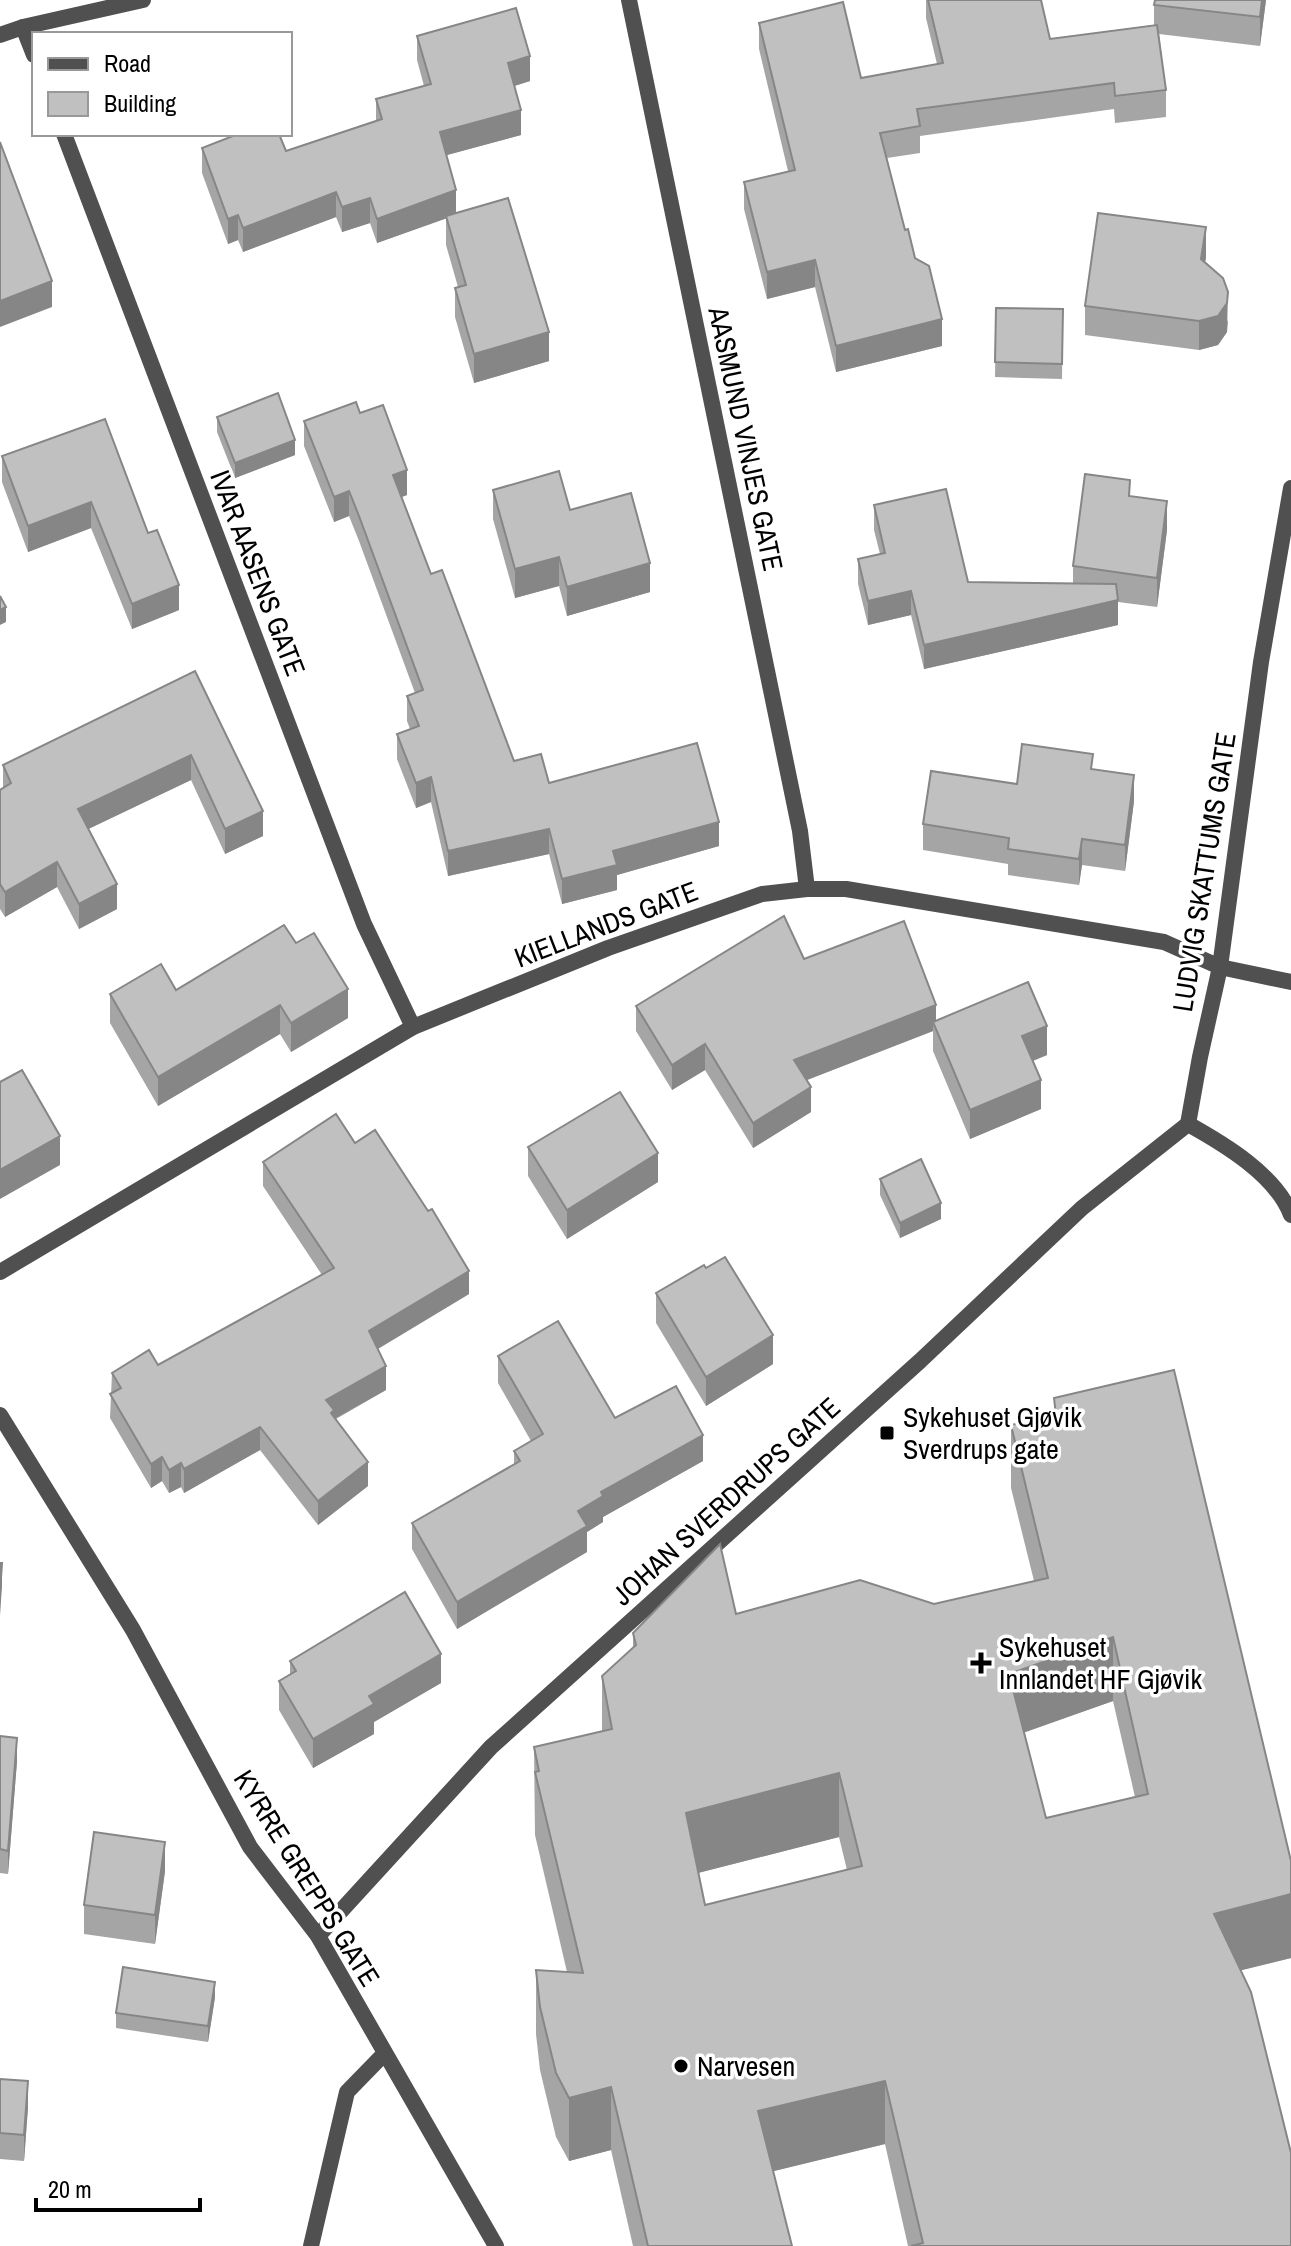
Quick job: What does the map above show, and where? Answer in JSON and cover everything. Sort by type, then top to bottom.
[{"type":"street","points":[[0,35],[143,0]]},
{"type":"street","name":"AASMUND VINJES GATE","points":[[629,0],[800,831],[807,889]]},
{"type":"street","points":[[23,27],[32,50]]},
{"type":"street","name":"IVAR AASENS GATE","points":[[65,136],[364,924],[413,1027]]},
{"type":"street","name":"LUDVIG SKATTUMS GATE","points":[[1188,1124],[1220,967],[1261,662],[1291,488]]},
{"type":"street","name":"KIELLANDS GATE","points":[[0,1272],[413,1027],[608,948],[762,894],[846,889],[1164,942],[1220,967],[1291,982]]},
{"type":"street","points":[[1188,1124],[1233,1150],[1285,1200],[1291,1215]]},
{"type":"street","name":"JOHAN SVERDRUPS GATE","points":[[318,1936],[491,1747],[897,1382],[1082,1208],[1188,1124]]},
{"type":"street","name":"KYRRE GREPPS GATE","points":[[0,1415],[133,1630],[250,1847],[318,1936],[496,2246]]},
{"type":"street","points":[[311,2246],[347,2092],[384,2054]]},
{"type":"building","points":[[928,0],[1041,0],[1050,39],[1157,25],[1166,90],[1115,96],[1114,83],[917,109],[920,126],[880,133],[905,230],[908,229],[915,258],[929,266],[942,319],[836,346],[815,260],[767,272],[744,182],[795,170],[759,23],[843,2],[861,78],[943,63]]},
{"type":"building","points":[[1155,0],[1262,0],[1260,17],[1154,5]]},
{"type":"building","points":[[516,8],[530,56],[508,63],[521,110],[440,132],[456,190],[377,219],[370,198],[342,207],[336,192],[243,228],[238,215],[228,219],[202,148],[233,136],[280,136],[286,151],[382,119],[376,99],[431,84],[417,36]]},
{"type":"building","points":[[0,142],[52,281],[0,301]]},
{"type":"building","points":[[508,198],[549,332],[474,354],[455,288],[466,285],[446,216]]},
{"type":"building","points":[[1098,213],[1206,227],[1201,259],[1223,278],[1228,292],[1227,303],[1218,316],[1199,321],[1085,306]]},
{"type":"building","points":[[996,308],[1063,309],[1062,364],[995,362]]},
{"type":"building","points":[[278,393],[295,440],[235,463],[217,417]]},
{"type":"building","points":[[356,402],[360,413],[383,405],[407,470],[393,475],[431,574],[442,570],[514,761],[541,754],[549,783],[697,743],[719,822],[613,851],[617,865],[562,879],[549,829],[448,851],[431,777],[416,783],[397,734],[419,726],[407,696],[423,690],[349,491],[334,497],[304,421]]},
{"type":"building","points":[[105,419],[148,533],[157,530],[179,585],[132,604],[91,502],[28,526],[2,456]]},
{"type":"building","points":[[559,471],[570,510],[631,493],[650,563],[567,587],[559,557],[515,569],[493,490]]},
{"type":"building","points":[[1085,474],[1130,480],[1129,496],[1167,501],[1157,578],[1073,566]]},
{"type":"building","points":[[946,489],[968,582],[1116,584],[1118,600],[924,645],[911,591],[868,601],[858,559],[885,553],[874,505]]},
{"type":"building","points":[[0,596],[6,607],[0,610]]},
{"type":"building","points":[[195,671],[263,811],[225,829],[191,755],[78,809],[117,884],[79,904],[57,862],[5,892],[0,884],[0,790],[11,783],[3,765]]},
{"type":"building","points":[[1022,744],[1093,754],[1091,769],[1134,775],[1125,845],[1082,839],[1079,859],[1008,849],[1009,838],[923,824],[931,771],[1017,784]]},
{"type":"building","points":[[784,916],[804,959],[904,921],[936,1005],[794,1060],[811,1087],[753,1123],[705,1044],[672,1065],[636,1006]]},
{"type":"building","points":[[284,925],[296,943],[314,933],[348,989],[291,1023],[280,1005],[158,1077],[110,994],[161,964],[176,990]]},
{"type":"building","points":[[1028,982],[1047,1026],[1022,1036],[1041,1080],[970,1110],[933,1022]]},
{"type":"building","points":[[22,1070],[60,1136],[0,1170],[0,1082]]},
{"type":"building","points":[[620,1092],[658,1153],[567,1210],[528,1147]]},
{"type":"building","points":[[336,1114],[355,1143],[375,1130],[428,1211],[432,1209],[469,1271],[369,1331],[386,1366],[326,1400],[334,1410],[331,1413],[368,1462],[318,1501],[260,1427],[184,1469],[181,1463],[169,1470],[162,1457],[151,1464],[110,1394],[121,1388],[112,1373],[149,1350],[158,1365],[334,1268],[263,1162]]},
{"type":"building","points":[[921,1159],[941,1203],[900,1223],[880,1179]]},
{"type":"building","points":[[725,1257],[773,1335],[706,1377],[656,1293],[704,1265],[706,1268]]},
{"type":"building","points":[[558,1321],[615,1418],[676,1386],[703,1435],[601,1492],[603,1496],[578,1511],[587,1526],[457,1602],[412,1523],[520,1461],[514,1451],[543,1434],[498,1356]]},
{"type":"building","name":"Sykehuset Innlandet HF Gjøvik","points":[[1174,1370],[1291,1861],[1291,1894],[1214,1914],[1251,1992],[1291,2153],[1291,2246],[911,2246],[923,2243],[885,2081],[758,2111],[792,2246],[648,2246],[611,2087],[569,2098],[556,2073],[540,2007],[536,1970],[583,1973],[535,1772],[539,1771],[534,1747],[612,1729],[602,1676],[636,1645],[633,1633],[720,1544],[736,1614],[860,1580],[934,1604],[1048,1578],[1011,1425],[1056,1415],[1054,1398]],"holes":[[[1113,1637],[1148,1794],[1046,1818],[1009,1674]],[[839,1773],[862,1866],[705,1905],[686,1813]]]},
{"type":"building","points":[[405,1592],[441,1654],[369,1696],[374,1704],[313,1739],[279,1681],[296,1671],[290,1661]]},
{"type":"building","points":[[0,1736],[17,1738],[8,1851],[0,1849]]},
{"type":"building","points":[[94,1832],[165,1842],[155,1915],[84,1905]]},
{"type":"building","points":[[123,1967],[215,1982],[208,2026],[116,2013]]},
{"type":"building","points":[[0,2079],[28,2081],[24,2135],[0,2133]]},
{"type":"place","name":"Sykehuset Gjøvik Sverdrups gate","points":[[887,1433]]},
{"type":"place","name":"Sykehuset Innlandet HF Gjøvik","points":[[981,1663]]},
{"type":"place","name":"Narvesen","points":[[681,2066]]}]
